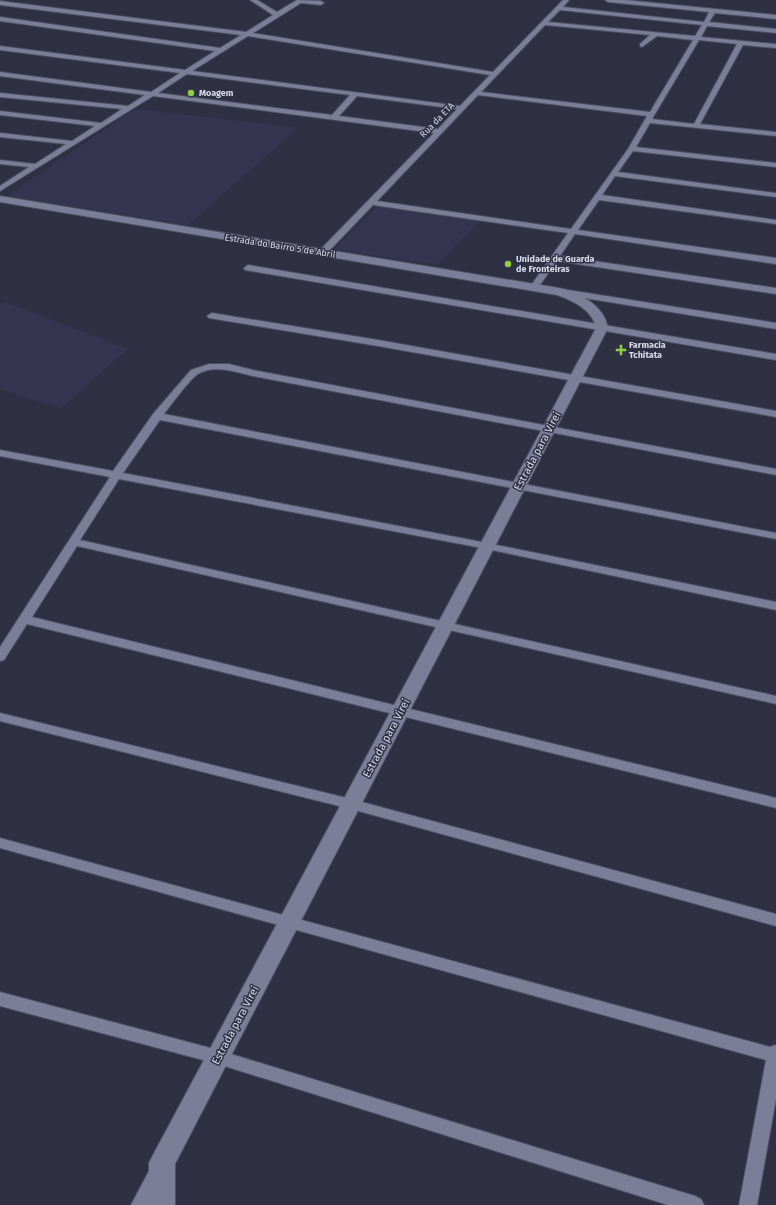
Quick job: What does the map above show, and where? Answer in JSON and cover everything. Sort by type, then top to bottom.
[{"type":"street","points":[[253,0],[277,15]]},
{"type":"street","points":[[0,189],[301,0],[321,3]]},
{"type":"street","name":"Rua da ETA","points":[[322,253],[566,0]]},
{"type":"street","points":[[608,0],[776,17]]},
{"type":"street","points":[[0,3],[247,34],[494,74]]},
{"type":"street","points":[[558,8],[776,32]]},
{"type":"street","points":[[534,287],[631,149],[713,11]]},
{"type":"street","points":[[0,19],[222,50]]},
{"type":"street","points":[[544,23],[776,46]]},
{"type":"street","points":[[642,45],[656,34]]},
{"type":"street","points":[[696,126],[741,42]]},
{"type":"street","points":[[0,48],[462,108]]},
{"type":"street","points":[[0,74],[439,131]]},
{"type":"street","points":[[476,93],[652,114]]},
{"type":"street","points":[[333,118],[355,94]]},
{"type":"street","points":[[0,95],[129,108]]},
{"type":"street","points":[[0,113],[102,125]]},
{"type":"street","points":[[648,121],[776,134]]},
{"type":"street","points":[[0,135],[73,143]]},
{"type":"street","points":[[631,149],[776,165]]},
{"type":"street","points":[[0,162],[36,166]]},
{"type":"street","points":[[614,174],[776,195]]},
{"type":"street","points":[[598,197],[776,222]]},
{"type":"street","name":"Estrada do Bairro 5 de Abril","points":[[0,199],[559,292]]},
{"type":"street","points":[[371,202],[574,230],[776,261]]},
{"type":"street","points":[[555,258],[776,291]]},
{"type":"street","points":[[248,268],[776,357]]},
{"type":"street","points":[[559,292],[574,297],[595,312],[602,322],[602,328]]},
{"type":"street","points":[[559,292],[776,326]]},
{"type":"street","points":[[212,316],[776,414]]},
{"type":"street","name":"Estrada para Virei","points":[[162,1205],[162,1163],[602,328]]},
{"type":"street","points":[[1,655],[117,474],[157,416],[194,372],[209,367],[229,367],[548,430],[776,472]]},
{"type":"street","points":[[157,416],[776,536]]},
{"type":"street","points":[[0,453],[117,474],[487,546],[776,606]]},
{"type":"street","points":[[74,542],[776,700]]},
{"type":"street","points":[[24,619],[776,803]]},
{"type":"street","points":[[0,717],[351,804],[776,920]]},
{"type":"street","points":[[0,843],[288,923],[776,1055],[748,1205]]},
{"type":"street","points":[[0,1000],[218,1057],[695,1205]]},
{"type":"street","points":[[140,1205],[162,1163]]},
{"type":"shaded area","points":[[135,109],[298,128],[188,225],[7,196]]},
{"type":"shaded area","points":[[379,205],[479,221],[437,265],[334,249]]},
{"type":"shaded area","points":[[5,302],[128,349],[61,408],[0,389],[0,305]]},
{"type":"place","name":"Moagem","points":[[191,93]]},
{"type":"place","name":"Unidade de Guarda de Fronteiras","points":[[508,264]]},
{"type":"place","name":"Farmacia Tchitata","points":[[621,350]]}]
